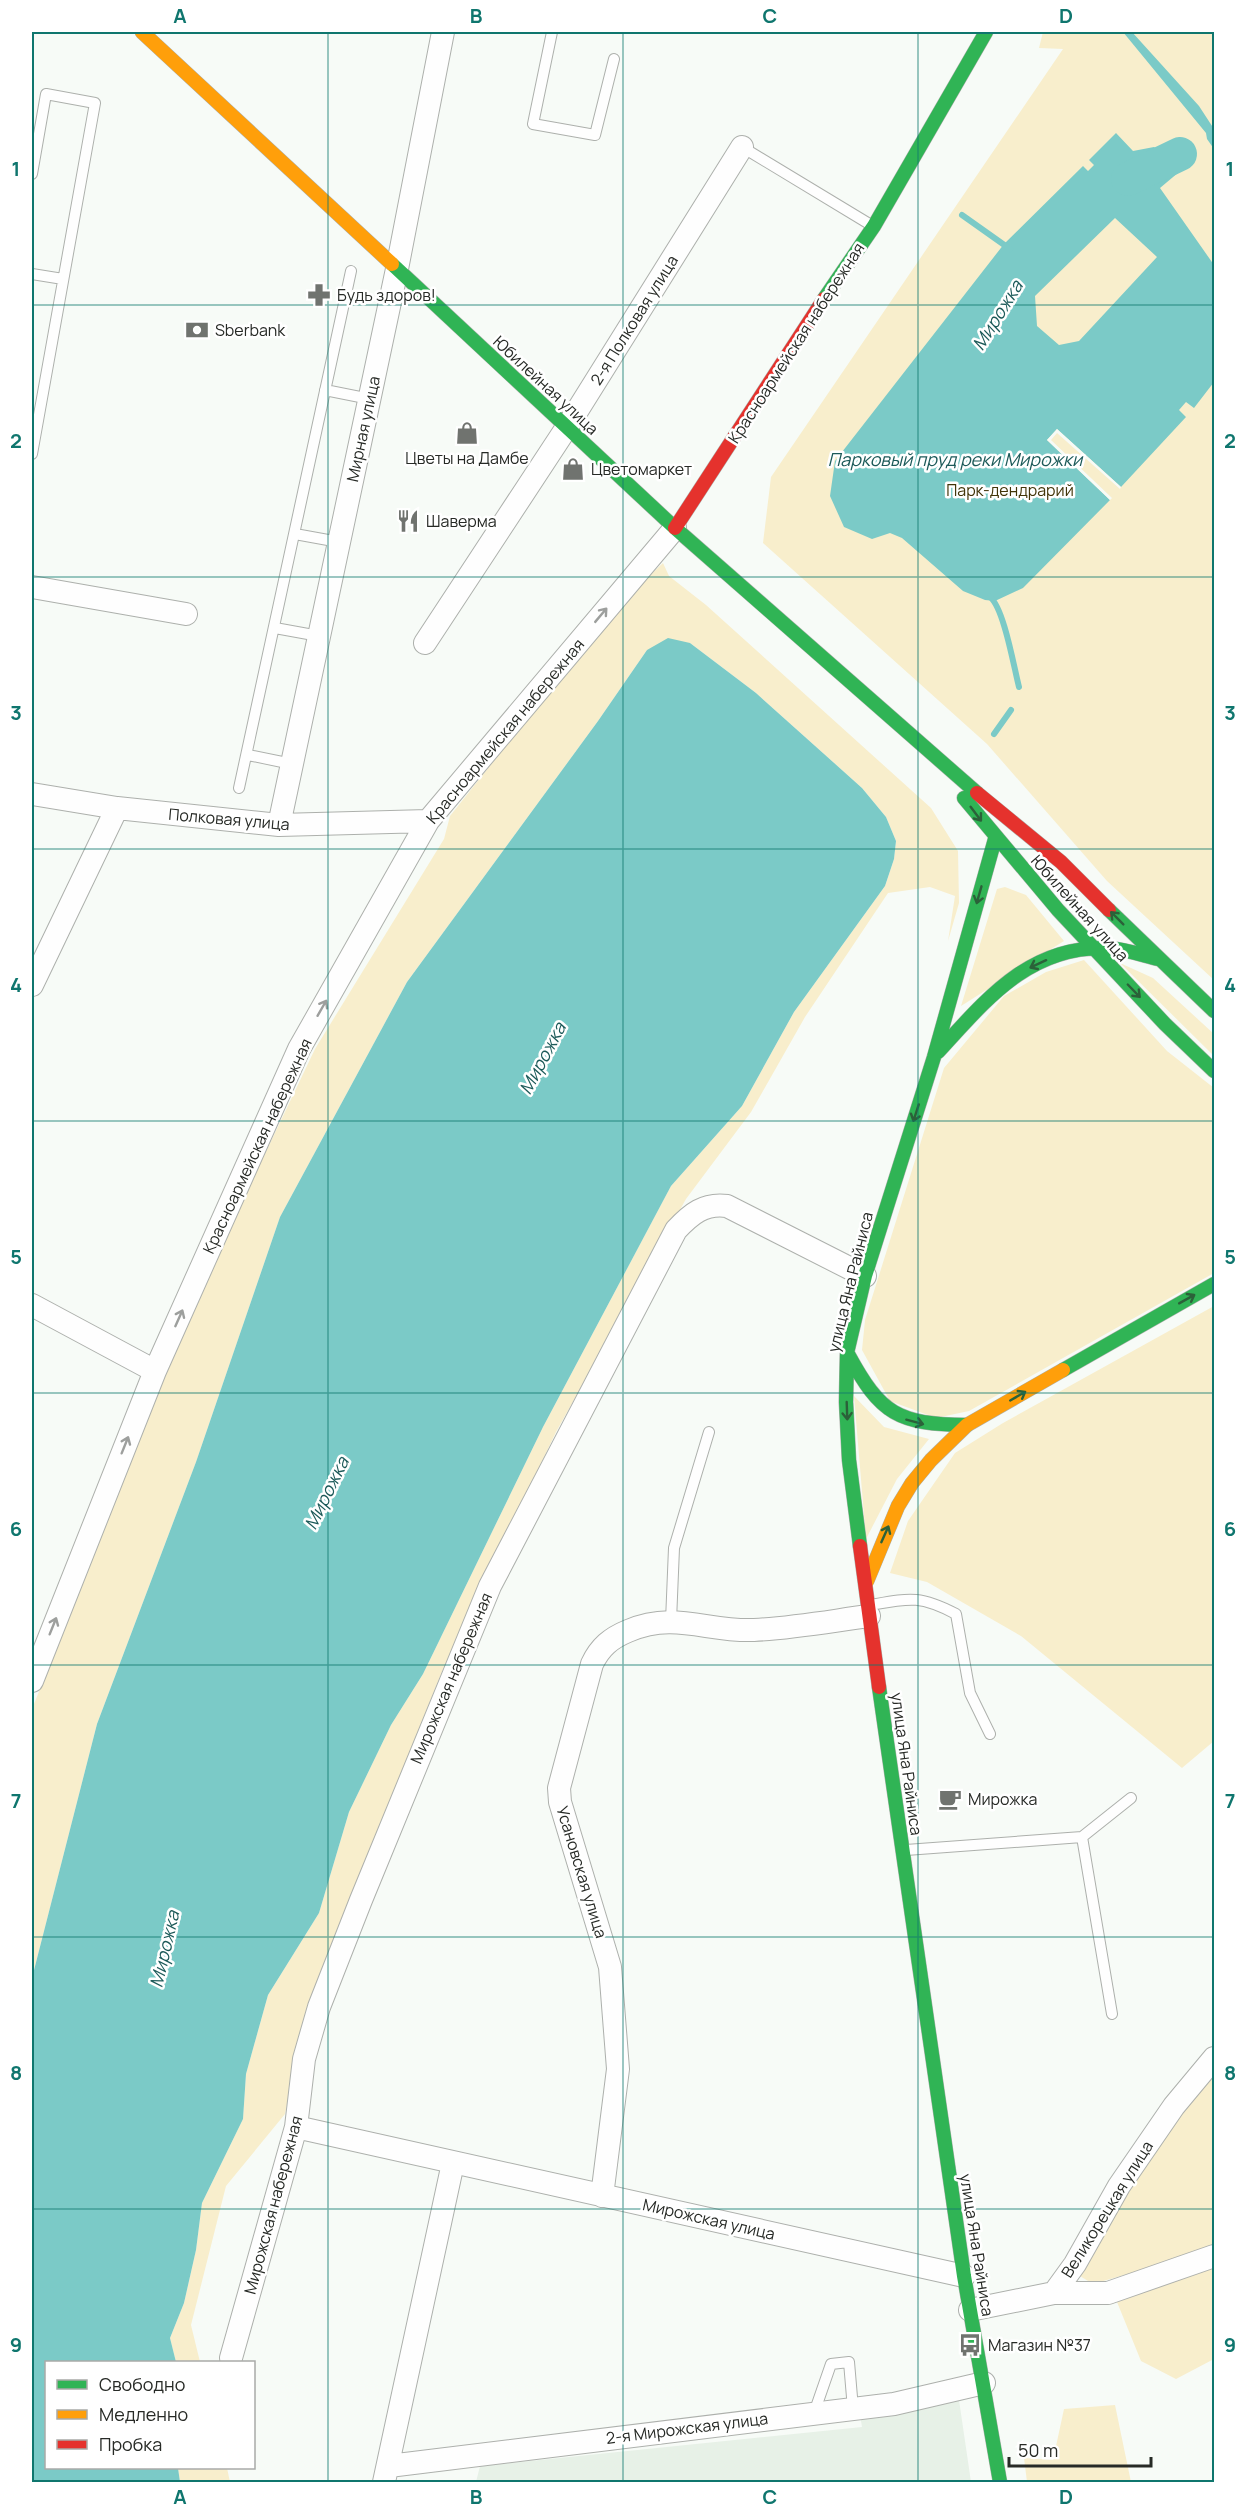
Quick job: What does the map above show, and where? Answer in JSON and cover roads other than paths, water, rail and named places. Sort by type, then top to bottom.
[{"type":"street","name":"Юбилейная улица","points":[[142,32],[675,528],[933,756],[1061,862],[1158,959],[1215,1011]]},
{"type":"street","name":"Мирная улица","points":[[279,825],[397,269],[443,32]]},
{"type":"street","name":"Красноармейская набережная","points":[[32,1681],[155,1371],[299,1049],[428,821],[675,528],[816,310],[874,226],[986,32]]},
{"type":"street","name":"2-я Полковая улица","points":[[425,643],[567,427],[742,147]]},
{"type":"street","points":[[32,587],[186,614]]},
{"type":"street","name":"Юбилейная улица","points":[[933,756],[995,839],[1192,1052],[1215,1071]]},
{"type":"street","name":"Полковая улица","points":[[32,794],[117,808],[279,825],[428,821]]},
{"type":"street","points":[[32,985],[117,808]]},
{"type":"street","name":"улица Яна Райниса","points":[[995,839],[934,1057],[865,1276],[847,1353],[849,1460],[868,1611],[964,2276],[1000,2482]]},
{"type":"street","name":"улица Яна Райниса","points":[[934,1057],[993,992],[1012,978],[1051,958],[1094,948],[1122,950],[1158,959]]},
{"type":"street","name":"Мирожская набережная","points":[[231,2358],[296,2127],[304,2059],[319,2007],[425,1740],[490,1586],[676,1230],[688,1217],[700,1209],[714,1204],[726,1206],[865,1276]]},
{"type":"street","points":[[865,1588],[883,1538],[899,1503],[912,1483],[967,1425],[1215,1284]]},
{"type":"street","points":[[32,1305],[155,1371]]},
{"type":"street","points":[[847,1353],[861,1380],[878,1404],[906,1420],[929,1425],[967,1425]]},
{"type":"street","name":"Усановская улица","points":[[603,2196],[618,2069],[610,1967],[560,1802],[559,1788],[592,1664],[598,1652],[607,1642],[637,1627],[671,1621],[733,1630],[806,1625],[868,1611]]},
{"type":"street","name":"Великорецкая улица","points":[[970,2310],[1054,2293],[1075,2264],[1125,2177],[1174,2106],[1215,2058]]},
{"type":"street","name":"Мирожская улица","points":[[296,2127],[964,2276]]},
{"type":"street","points":[[386,2474],[453,2163]]},
{"type":"street","points":[[1054,2293],[1108,2293],[1215,2256]]},
{"type":"street","name":"2-я Мирожская улица","points":[[386,2474],[894,2403],[984,2383]]},
{"type":"lane","points":[[552,32],[533,123],[595,135],[614,59]]},
{"type":"lane","points":[[32,174],[46,94],[95,103],[32,454]]},
{"type":"lane","points":[[742,147],[874,226]]},
{"type":"lane","points":[[239,788],[248,755],[351,271]]},
{"type":"lane","points":[[32,274],[63,279]]},
{"type":"lane","points":[[326,390],[370,399]]},
{"type":"lane","points":[[295,534],[339,543]]},
{"type":"lane","points":[[275,628],[319,636]]},
{"type":"lane","points":[[248,755],[292,764]]},
{"type":"lane","points":[[671,1621],[674,1548],[709,1432]]},
{"type":"lane","points":[[868,1611],[907,1599],[932,1602],[956,1614],[970,1693],[990,1734]]},
{"type":"lane","points":[[903,1850],[1082,1837],[1131,1798]]},
{"type":"lane","points":[[1082,1837],[1112,2014]]},
{"type":"lane","points":[[814,2413],[831,2364],[849,2362],[853,2409]]},
{"type":"water","points":[[1123,32],[1132,32],[1199,106],[1214,129],[1214,149],[1206,133]]},
{"type":"water","name":"Парковый пруд реки Мирожки","points":[[1116,133],[1133,151],[1154,147],[1164,154],[1179,172],[1160,188],[1214,265],[1214,382],[1194,408],[1186,402],[1179,410],[1186,417],[1121,487],[1057,429],[1047,440],[1110,500],[1023,588],[995,601],[985,600],[963,591],[902,538],[890,533],[872,539],[844,527],[830,496],[835,461],[1004,244],[1083,166],[1088,171],[1094,165],[1089,160]],"holes":[[[1115,218],[1157,257],[1079,341],[1059,345],[1037,326],[1035,296]]]},
{"type":"water","points":[[668,638],[690,643],[756,693],[862,788],[886,817],[896,841],[894,859],[885,886],[794,1012],[742,1106],[671,1186],[543,1427],[423,1674],[391,1725],[349,1812],[319,1913],[268,1995],[246,2074],[243,2119],[202,2203],[196,2250],[184,2303],[170,2338],[176,2361],[45,2361],[45,2469],[178,2469],[180,2482],[32,2482],[32,1978],[97,1724],[196,1462],[280,1217],[407,982],[598,721],[647,650]]},
{"type":"waterway","name":"Мирожка","points":[[1128,179],[1180,154]]},
{"type":"waterway","points":[[962,215],[1010,249]]},
{"type":"waterway","points":[[990,597],[1004,625],[1019,687]]},
{"type":"waterway","points":[[994,734],[1011,710]]},
{"type":"place","name":"Будь здоров!","points":[[319,295]]},
{"type":"place","name":"Sberbank","points":[[197,330]]},
{"type":"place","name":"Цветы на Дамбе","points":[[467,433]]},
{"type":"place","name":"Цветомаркет","points":[[573,469]]},
{"type":"place","name":"Шаверма","points":[[408,521]]},
{"type":"place","name":"Мирожка","points":[[950,1799]]},
{"type":"place","name":"Магазин №37","points":[[970,2345]]},
{"type":"park label","name":"Парк-дендрарий","points":[[1010,490]]}]
